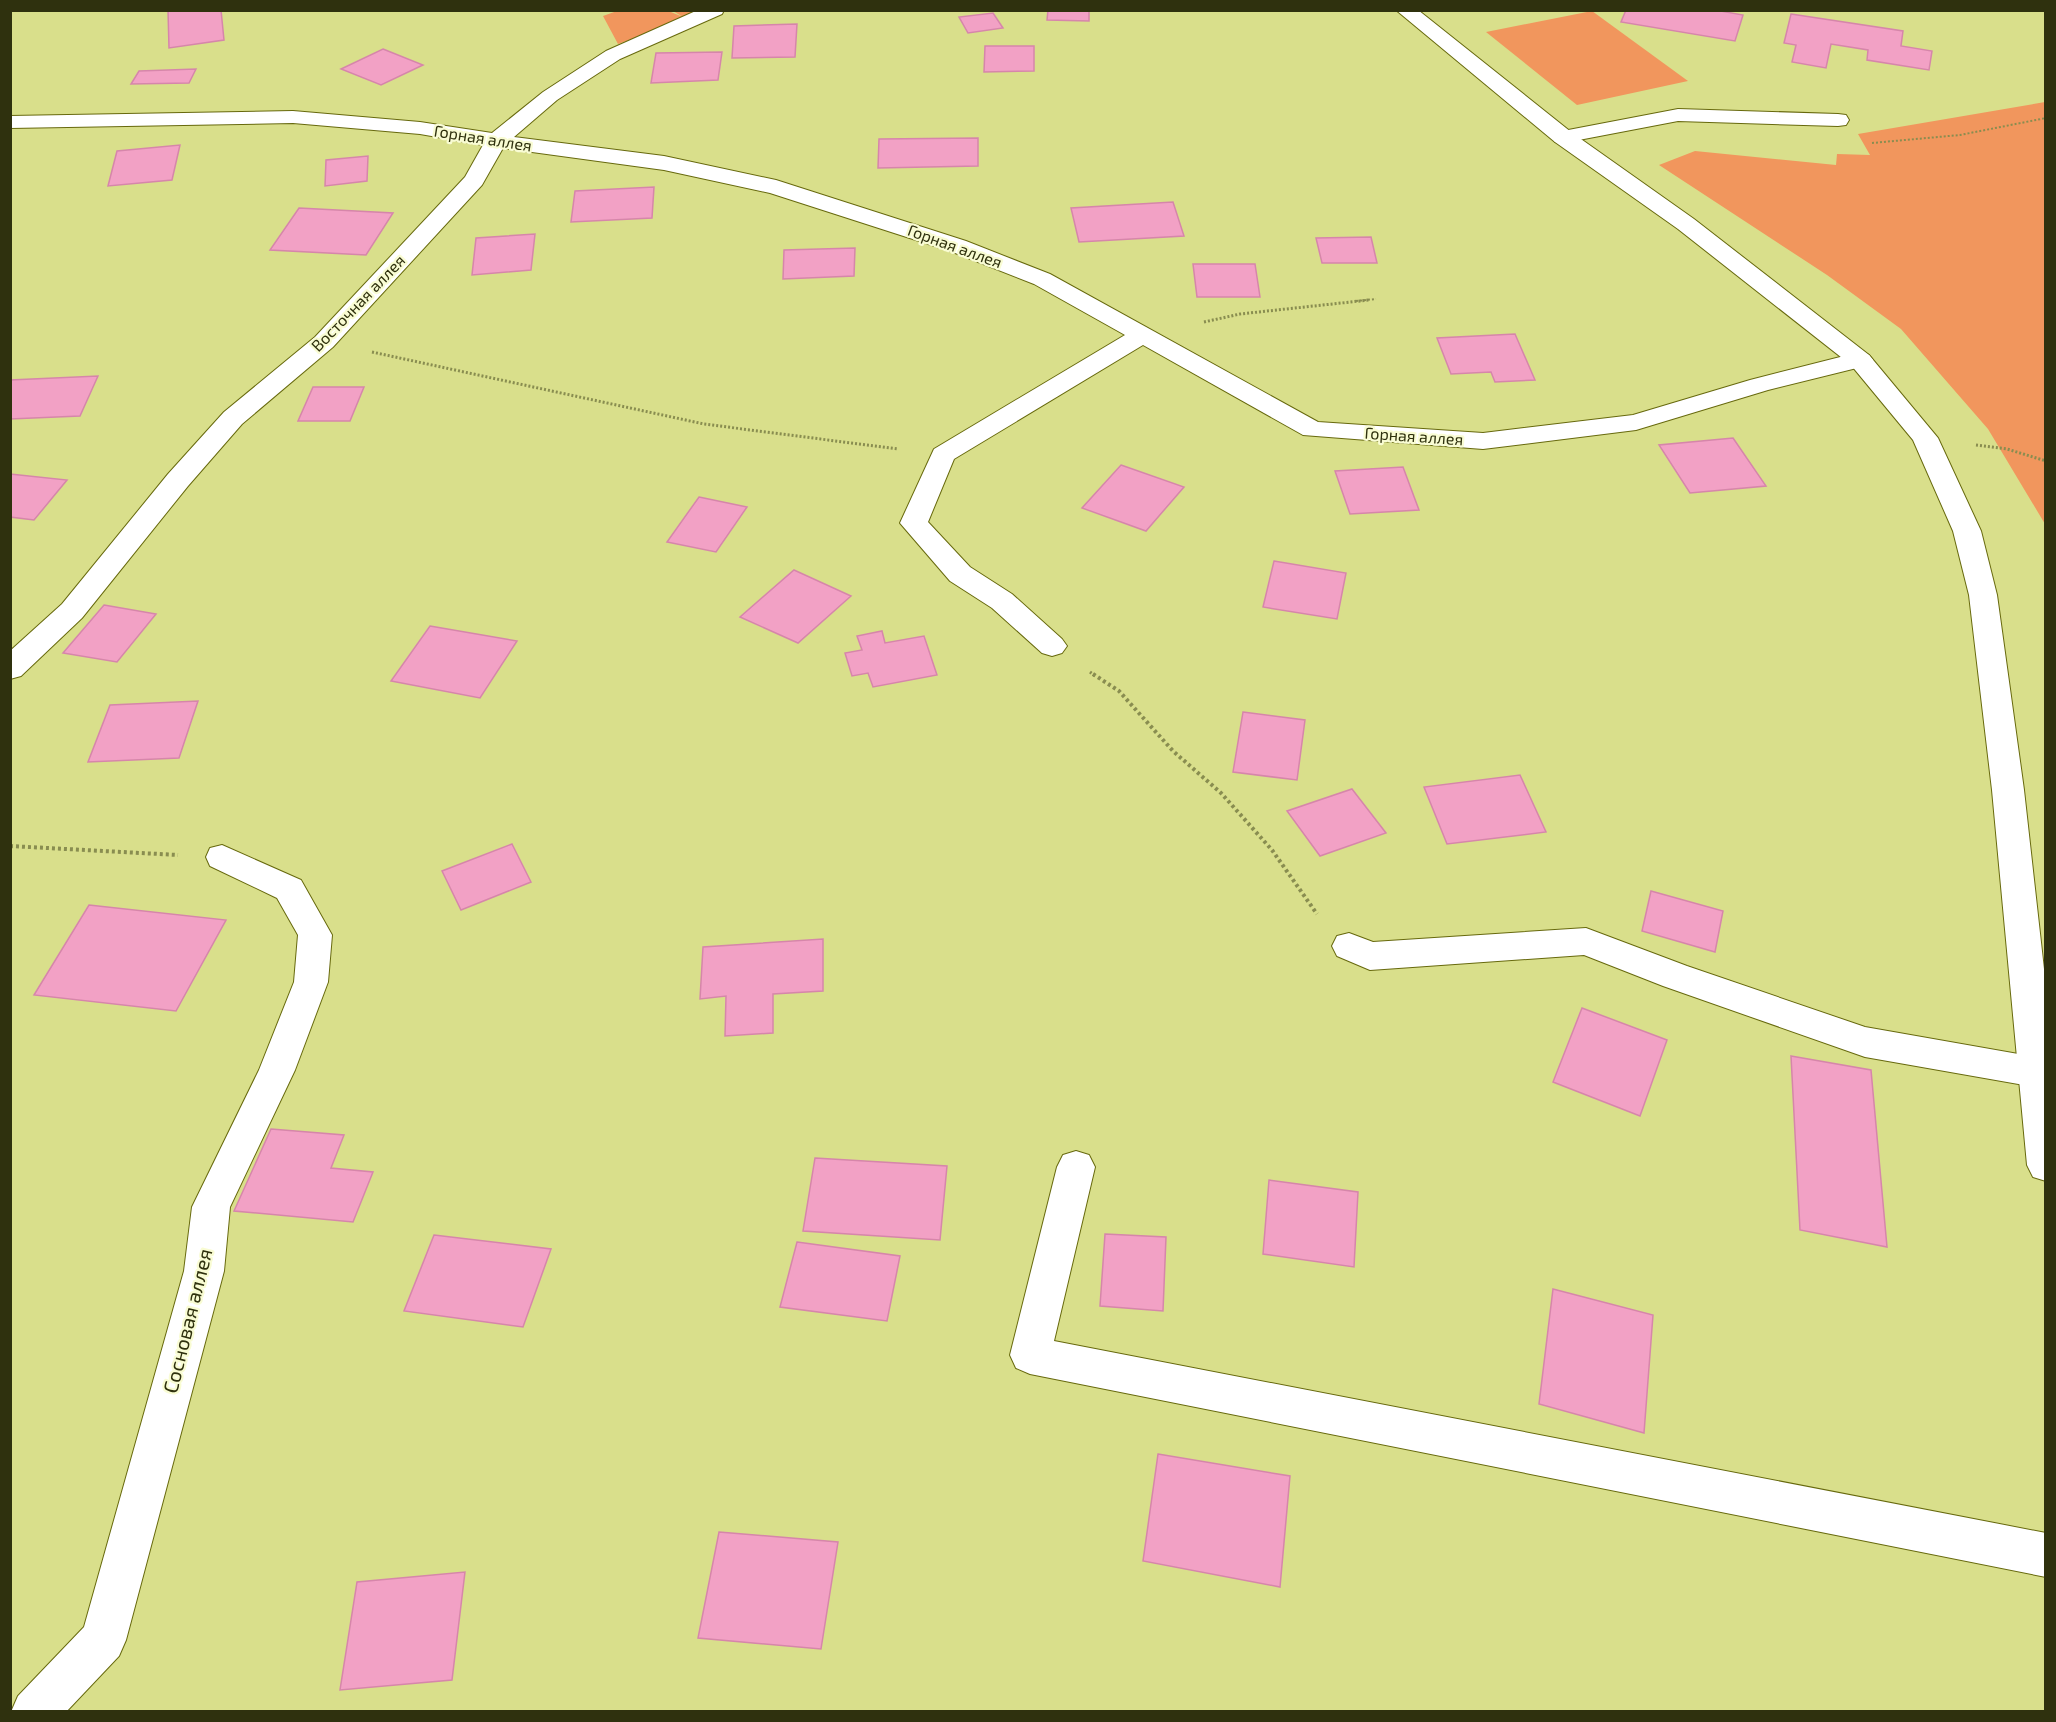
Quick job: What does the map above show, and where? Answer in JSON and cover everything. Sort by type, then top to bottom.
[{"type":"street","name":"Восточная аллея","points":[[10,669],[72,611],[178,480],[233,418],[324,342],[474,180],[496,141],[550,96],[613,55],[715,10]]},
{"type":"street","points":[[1405,10],[1563,137],[1686,224],[1860,360],[1924,438],[1967,531],[1983,595],[2008,790],[2046,1165]]},
{"type":"street","points":[[1678,115],[1693,98]]},
{"type":"street","points":[[1563,137],[1678,115],[1838,120]]},
{"type":"street","name":"Горная аллея","points":[[10,122],[293,117],[420,128],[496,141],[664,163],[776,187],[958,246],[1042,279],[1312,429],[1483,441],[1636,422],[1759,385],[1860,360]]},
{"type":"street","points":[[1052,646],[1002,601],[960,574],[914,523],[943,455],[1141,336]]},
{"type":"street","name":"Сосновая аллея","points":[[34,1712],[103,1640],[204,1271],[211,1207],[277,1070],[311,982],[315,935],[289,889],[222,857]]},
{"type":"street","points":[[1349,946],[1370,956],[1586,941],[1676,976],[1865,1042],[2036,1072]]},
{"type":"street","points":[[1076,1167],[1030,1355],[2046,1555]]},
{"type":"path","points":[[1866,144],[1907,142],[2002,130],[2046,118]]},
{"type":"path","points":[[1141,336],[1240,314],[1376,299]]},
{"type":"path","points":[[324,342],[704,424],[943,455]]},
{"type":"path","points":[[1924,438],[2007,449],[2046,461]]},
{"type":"path","points":[[1052,646],[1119,692],[1173,751],[1221,793],[1272,850],[1309,908],[1349,946]]},
{"type":"path","points":[[10,846],[222,857]]},
{"type":"shaded area","points":[[666,10],[683,17],[673,11],[704,11],[618,44],[603,16],[617,11]]},
{"type":"shaded area","points":[[1592,11],[1688,81],[1577,105],[1486,32]]},
{"type":"shaded area","points":[[2046,102],[2045,524],[1988,429],[1901,329],[1827,275],[1659,165],[1695,151],[1836,165],[1837,154],[1870,155],[1858,134]]},
{"type":"building","points":[[168,10],[221,10],[224,40],[169,48]]},
{"type":"building","points":[[1048,10],[1089,10],[1089,21],[1047,20]]},
{"type":"building","points":[[1626,10],[1715,10],[1743,15],[1735,41],[1621,22]]},
{"type":"building","points":[[993,13],[1003,28],[968,33],[959,17]]},
{"type":"building","points":[[1791,14],[1903,31],[1901,46],[1932,51],[1929,70],[1867,60],[1868,50],[1831,44],[1826,68],[1792,62],[1796,45],[1784,43]]},
{"type":"building","points":[[797,24],[795,57],[732,58],[734,26]]},
{"type":"building","points":[[985,46],[1034,46],[1034,71],[984,72]]},
{"type":"building","points":[[383,49],[423,65],[381,85],[341,69]]},
{"type":"building","points":[[722,52],[718,80],[651,83],[656,53]]},
{"type":"building","points":[[196,69],[189,83],[131,84],[139,71]]},
{"type":"building","points":[[978,138],[978,166],[878,168],[879,139]]},
{"type":"building","points":[[180,145],[172,180],[108,186],[117,151]]},
{"type":"building","points":[[368,156],[367,181],[325,186],[326,160]]},
{"type":"building","points":[[654,187],[652,218],[571,222],[575,191]]},
{"type":"building","points":[[1173,202],[1184,236],[1079,242],[1071,208]]},
{"type":"building","points":[[299,208],[393,213],[366,255],[270,250]]},
{"type":"building","points":[[535,234],[531,270],[472,275],[476,238]]},
{"type":"building","points":[[1371,237],[1377,263],[1322,263],[1316,238]]},
{"type":"building","points":[[855,248],[854,276],[783,279],[784,250]]},
{"type":"building","points":[[1193,264],[1255,264],[1260,297],[1197,297]]},
{"type":"building","points":[[1515,334],[1535,380],[1495,382],[1491,372],[1451,374],[1437,338]]},
{"type":"building","points":[[98,376],[80,416],[10,419],[10,380]]},
{"type":"building","points":[[313,387],[364,387],[350,421],[298,421]]},
{"type":"building","points":[[1733,438],[1766,486],[1690,493],[1659,445]]},
{"type":"building","points":[[1121,465],[1184,487],[1146,531],[1082,508]]},
{"type":"building","points":[[1403,467],[1419,510],[1350,514],[1335,471]]},
{"type":"building","points":[[10,474],[67,480],[34,520],[10,517]]},
{"type":"building","points":[[699,497],[747,507],[716,552],[667,542]]},
{"type":"building","points":[[1274,561],[1346,573],[1337,619],[1263,607]]},
{"type":"building","points":[[794,570],[851,596],[798,643],[740,617]]},
{"type":"building","points":[[104,605],[156,614],[117,662],[63,653]]},
{"type":"building","points":[[430,626],[517,641],[480,698],[391,681]]},
{"type":"building","points":[[882,631],[885,643],[924,636],[937,675],[873,687],[868,673],[852,676],[845,653],[862,650],[857,636]]},
{"type":"building","points":[[198,701],[179,758],[88,762],[110,705]]},
{"type":"building","points":[[1243,712],[1305,720],[1297,780],[1233,772]]},
{"type":"building","points":[[1520,775],[1546,832],[1447,844],[1424,787]]},
{"type":"building","points":[[1352,789],[1386,833],[1320,856],[1287,811]]},
{"type":"building","points":[[512,844],[531,882],[461,910],[442,871]]},
{"type":"building","points":[[1651,891],[1723,911],[1715,952],[1642,931]]},
{"type":"building","points":[[89,905],[226,920],[176,1011],[34,995]]},
{"type":"building","points":[[823,939],[823,991],[773,994],[773,1033],[725,1036],[726,996],[700,999],[703,947]]},
{"type":"building","points":[[1582,1008],[1667,1040],[1640,1116],[1553,1082]]},
{"type":"building","points":[[1791,1056],[1871,1070],[1887,1247],[1800,1230]]},
{"type":"building","points":[[271,1129],[344,1135],[331,1168],[373,1172],[353,1222],[234,1211]]},
{"type":"building","points":[[815,1158],[947,1166],[940,1240],[803,1231]]},
{"type":"building","points":[[1269,1180],[1358,1192],[1354,1267],[1263,1254]]},
{"type":"building","points":[[1105,1234],[1166,1237],[1163,1311],[1100,1306]]},
{"type":"building","points":[[434,1235],[551,1249],[523,1327],[404,1311]]},
{"type":"building","points":[[797,1242],[900,1256],[887,1321],[780,1307]]},
{"type":"building","points":[[1553,1289],[1653,1315],[1644,1433],[1539,1404]]},
{"type":"building","points":[[1158,1454],[1290,1476],[1280,1587],[1143,1561]]},
{"type":"building","points":[[719,1532],[838,1542],[821,1649],[698,1638]]},
{"type":"building","points":[[465,1572],[452,1680],[340,1690],[357,1582]]}]
